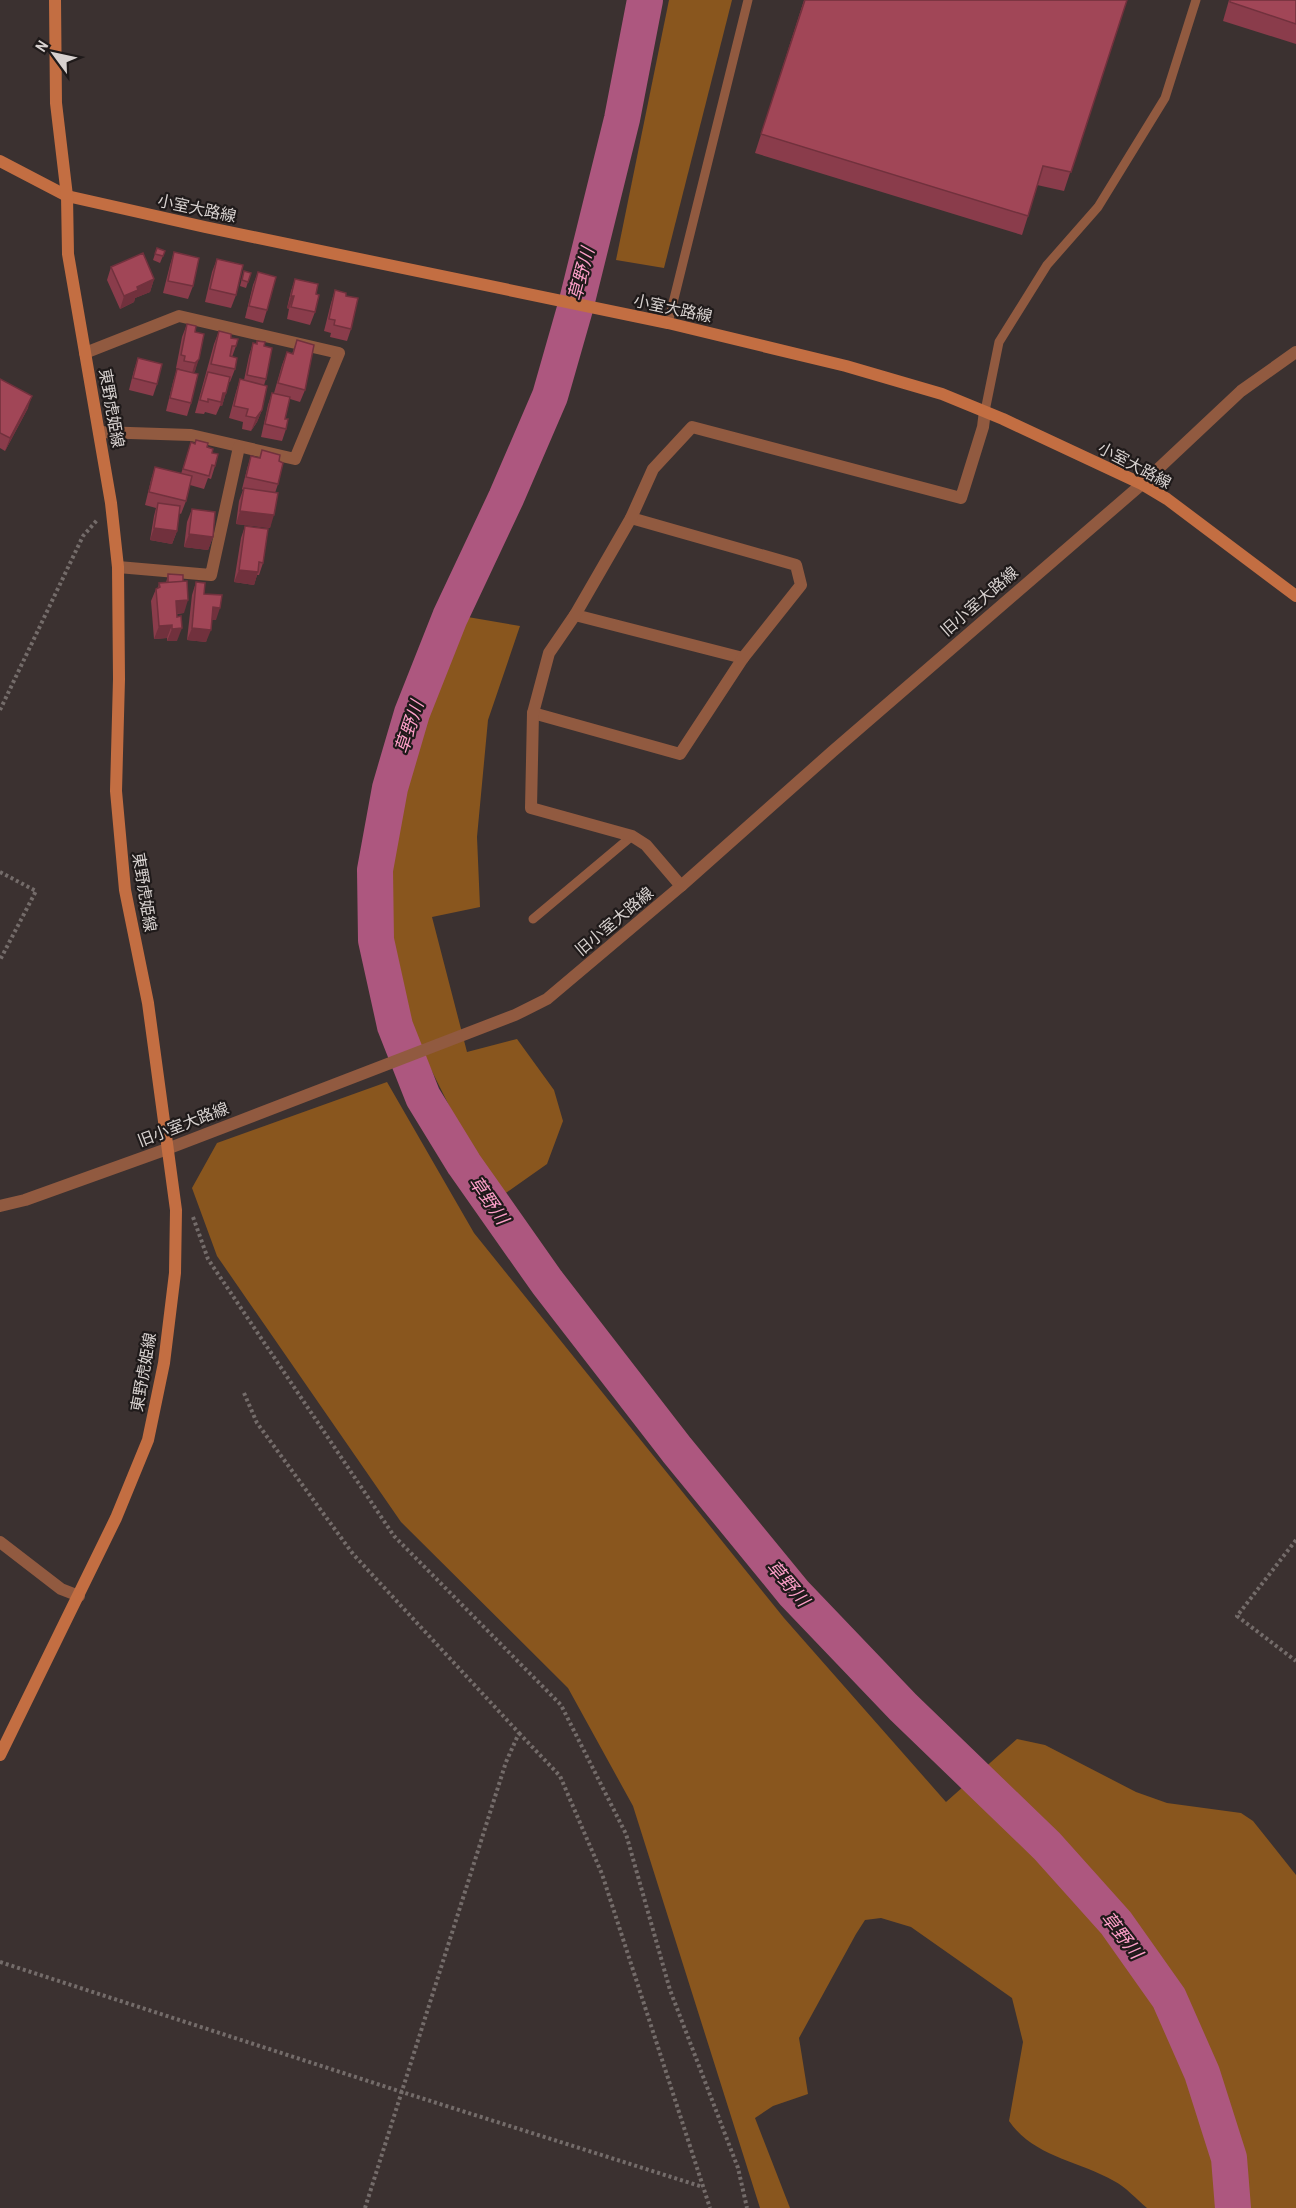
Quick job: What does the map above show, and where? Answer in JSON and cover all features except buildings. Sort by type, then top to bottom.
[{"type":"main road","name":"東野虎姫線","points":[[0,1755],[116,1518],[148,1440],[164,1363],[175,1273],[176,1210],[148,1003],[125,890],[116,791],[119,679],[118,567],[111,503],[68,254],[67,196],[56,103],[55,0]]},
{"type":"main road","name":"小室大路線","points":[[0,161],[67,196],[663,322],[846,366],[942,394],[985,411],[1142,484],[1167,499],[1296,596]]},
{"type":"street","points":[[86,352],[179,316],[339,353],[295,459],[191,435],[99,432]]},
{"type":"street","name":"旧小室大路線","points":[[0,1206],[25,1200],[167,1149],[516,1015],[547,999],[681,886],[842,743],[1142,484],[1241,391],[1296,352]]},
{"type":"street","points":[[681,886],[646,845],[632,836],[531,808],[532,713],[549,653],[575,615],[631,518],[654,469],[692,427],[961,498],[983,427],[985,411]]},
{"type":"street","points":[[118,567],[211,575],[239,447]]},
{"type":"street","points":[[532,713],[680,754],[743,658],[801,585],[796,565],[631,518]]},
{"type":"street","points":[[575,615],[743,658]]},
{"type":"street","points":[[0,1542],[61,1589],[79,1596]]},
{"type":"lane","points":[[663,322],[748,0]]},
{"type":"lane","points":[[985,411],[999,342],[1047,265],[1098,207],[1165,98],[1196,0]]},
{"type":"lane","points":[[533,919],[632,836]]},
{"type":"path","points":[[0,710],[82,536],[111,503]]},
{"type":"path","points":[[0,872],[36,891],[0,960]]},
{"type":"path","points":[[190,1211],[208,1259],[394,1536],[561,1705],[626,1834],[670,1990],[738,2168],[747,2208]]},
{"type":"path","points":[[243,1393],[257,1423],[352,1554],[560,1776],[602,1874],[710,2208]]},
{"type":"path","points":[[1296,1540],[1238,1616],[1296,1661]]},
{"type":"path","points":[[365,2208],[506,1762],[519,1733]]},
{"type":"path","points":[[0,1962],[703,2187]]},
{"type":"shaded area","points":[[669,0],[732,0],[664,268],[616,260]]},
{"type":"shaded area","points":[[456,615],[520,626],[488,720],[477,837],[480,907],[432,917],[467,1052],[517,1039],[554,1090],[563,1121],[547,1164],[496,1200],[405,1017],[384,892],[404,772]]},
{"type":"shaded area","points":[[387,1082],[474,1233],[784,1618],[946,1802],[1017,1739],[1045,1745],[1136,1792],[1167,1803],[1241,1813],[1253,1821],[1296,1875],[1296,2208],[1147,2208],[1114,2181],[1057,2157],[1031,2143],[1009,2121],[1023,2042],[1012,1998],[911,1927],[881,1918],[865,1920],[799,2038],[808,2094],[773,2106],[755,2118],[790,2208],[760,2208],[633,1806],[568,1688],[401,1522],[217,1256],[192,1188],[217,1143]]},
{"type":"waterway","name":"草野川","points":[[645,0],[622,119],[576,305],[550,396],[506,498],[450,617],[412,713],[390,788],[375,870],[376,940],[395,1026],[423,1097],[464,1164],[547,1282],[677,1450],[794,1593],[903,1707],[1047,1846],[1116,1923],[1169,1998],[1202,2073],[1229,2158],[1233,2208]]}]
